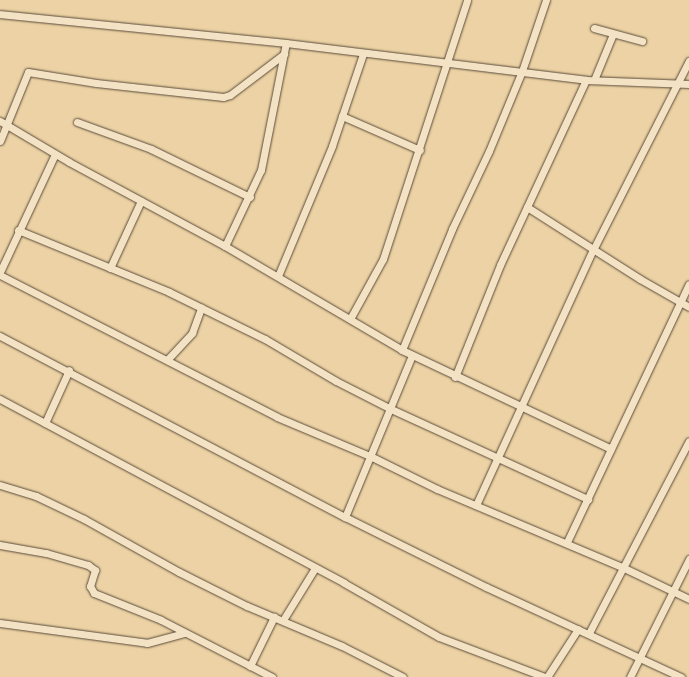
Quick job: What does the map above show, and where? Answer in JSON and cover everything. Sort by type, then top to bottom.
[{"type":"street","points":[[350,319],[383,258],[420,150],[446,63],[467,0]]},
{"type":"street","points":[[402,350],[522,72],[546,0]]},
{"type":"street","points":[[0,14],[286,43],[363,54],[586,80],[636,84],[689,84]]},
{"type":"street","points":[[594,28],[642,41]]},
{"type":"street","points":[[594,80],[613,34]]},
{"type":"street","points":[[225,246],[250,197],[266,152],[286,43]]},
{"type":"street","points":[[0,141],[8,125],[28,72],[96,83],[223,97],[230,95],[284,54]]},
{"type":"street","points":[[278,276],[342,116],[363,54]]},
{"type":"street","points":[[476,505],[522,409],[593,250],[689,61]]},
{"type":"street","points":[[455,377],[500,265],[586,80]]},
{"type":"street","points":[[342,116],[420,150]]},
{"type":"street","points":[[0,121],[55,154],[278,276],[402,350],[522,409],[611,449]]},
{"type":"street","points":[[77,122],[151,149],[250,197]]},
{"type":"street","points":[[55,154],[18,230],[0,273],[277,417],[370,456],[476,505],[567,542],[689,599]]},
{"type":"street","points":[[110,268],[141,201]]},
{"type":"street","points":[[527,207],[593,250],[689,307]]},
{"type":"street","points":[[18,230],[201,308],[265,339],[336,381],[391,409],[588,499]]},
{"type":"street","points":[[567,542],[682,302],[689,284]]},
{"type":"street","points":[[167,360],[192,333],[201,308]]},
{"type":"street","points":[[0,336],[69,370],[345,517],[681,677]]},
{"type":"street","points":[[345,517],[391,409],[412,355]]},
{"type":"street","points":[[45,423],[69,370]]},
{"type":"street","points":[[0,399],[315,568],[439,637],[546,677],[578,629]]},
{"type":"street","points":[[588,633],[689,441]]},
{"type":"street","points":[[0,485],[36,496],[84,519],[178,572],[274,617],[284,620],[403,677]]},
{"type":"street","points":[[0,545],[46,553],[88,565],[95,570],[90,586],[94,593],[161,620],[272,677]]},
{"type":"street","points":[[630,677],[638,656],[689,559]]},
{"type":"street","points":[[284,620],[315,568]]},
{"type":"street","points":[[250,666],[274,617]]},
{"type":"street","points":[[0,623],[147,643],[185,633]]}]
